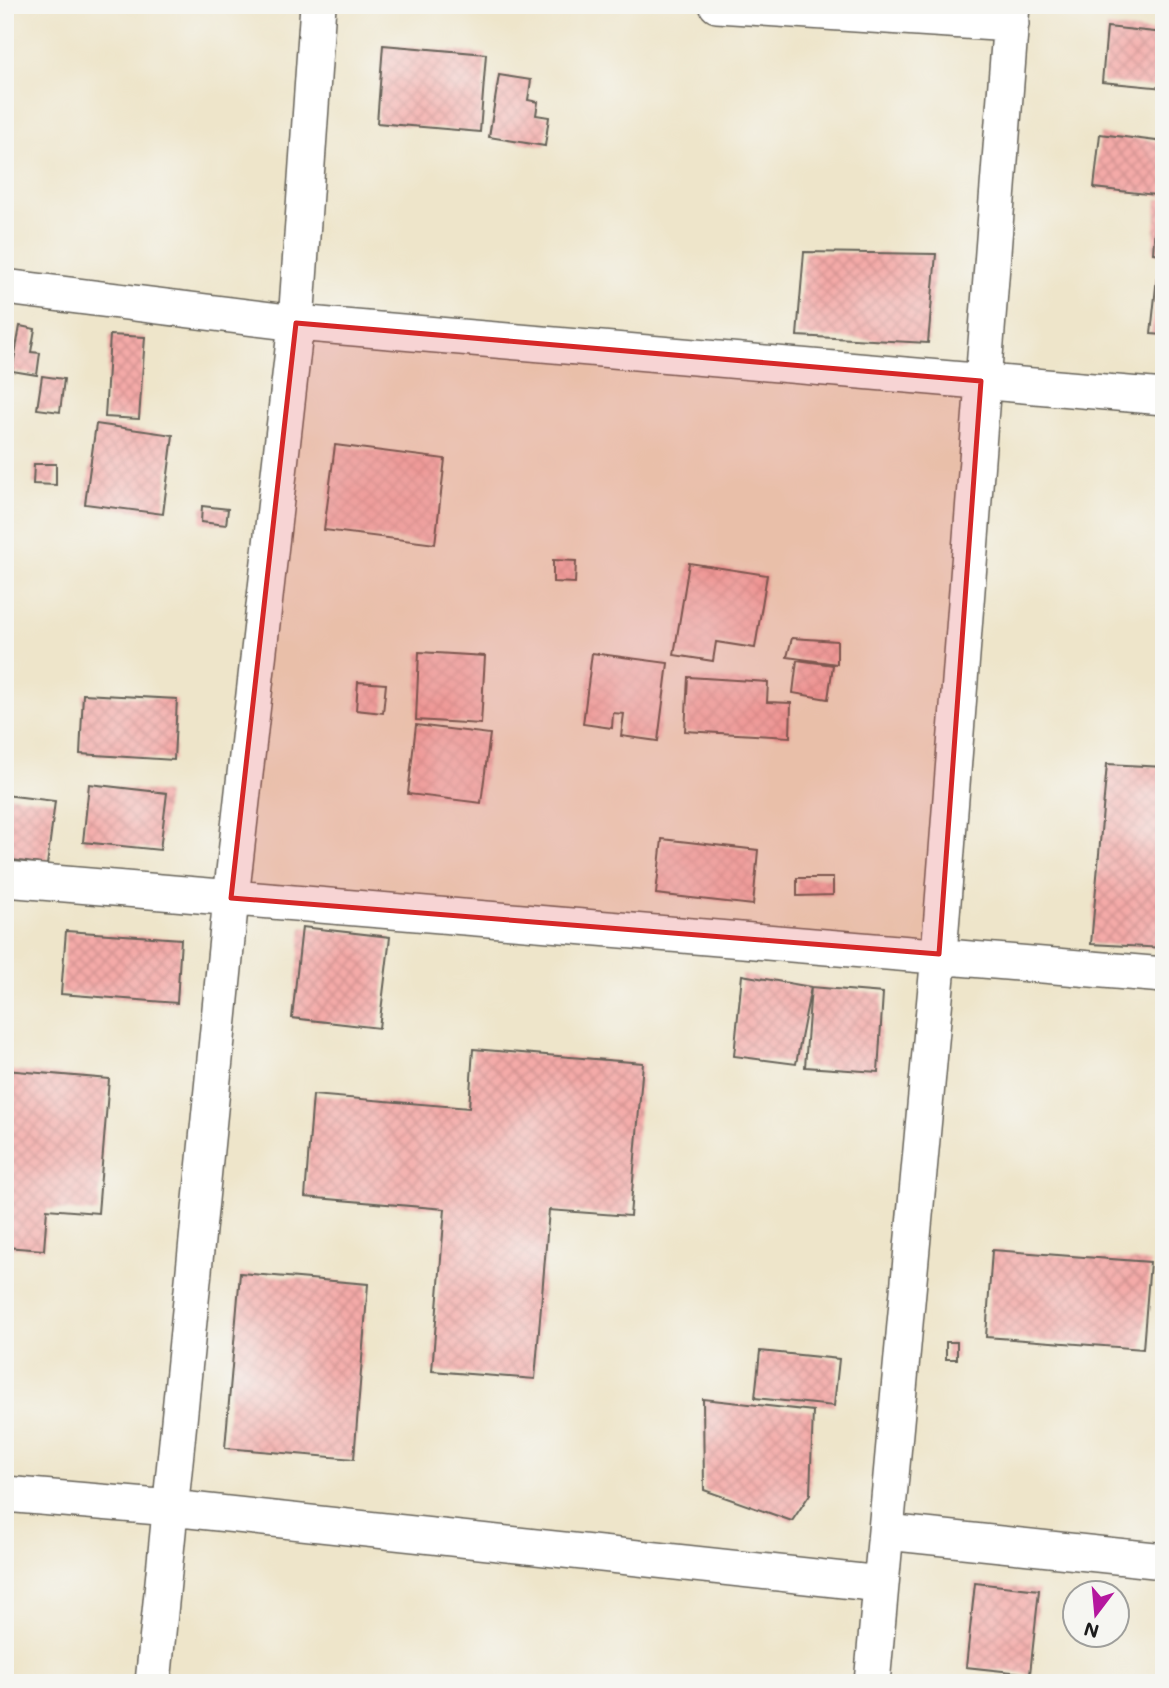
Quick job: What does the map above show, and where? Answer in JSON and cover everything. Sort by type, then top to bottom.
[{"type":"street","points":[[153,1683],[231,898],[296,323],[318,5]]},
{"type":"street","points":[[718,5],[1012,15],[981,382],[939,954],[872,1683]]},
{"type":"street","points":[[5,287],[296,323],[1164,397]]},
{"type":"street","points":[[5,879],[939,954],[1164,975]]},
{"type":"street","points":[[5,1494],[171,1508],[881,1584]]},
{"type":"street","points":[[887,1532],[1164,1560]]},
{"type":"highlighted area","points":[[296,323],[981,381],[939,954],[231,898]]},
{"type":"building","points":[[1107,27],[1164,33],[1164,88],[1102,82]]},
{"type":"building","points":[[383,45],[486,54],[480,132],[377,123]]},
{"type":"building","points":[[499,75],[531,80],[528,100],[538,102],[536,115],[549,117],[545,146],[489,137]]},
{"type":"building","points":[[1100,134],[1164,142],[1164,196],[1094,188]]},
{"type":"building","points":[[1157,199],[1164,199],[1164,254],[1153,253]]},
{"type":"building","points":[[804,252],[936,254],[928,343],[797,336]]},
{"type":"building","points":[[1157,277],[1164,278],[1164,335],[1151,334]]},
{"type":"building","points":[[20,326],[35,329],[31,352],[40,353],[37,375],[12,371]]},
{"type":"building","points":[[110,335],[145,337],[139,419],[105,417]]},
{"type":"building","points":[[42,376],[64,379],[60,412],[37,409]]},
{"type":"building","points":[[96,424],[173,435],[163,514],[85,504]]},
{"type":"building","points":[[335,445],[445,459],[435,544],[324,530]]},
{"type":"building","points":[[34,464],[56,464],[56,485],[33,484]]},
{"type":"building","points":[[202,506],[228,509],[226,525],[201,522]]},
{"type":"building","points":[[553,560],[576,561],[575,583],[553,582]]},
{"type":"building","points":[[689,563],[767,575],[755,648],[716,642],[713,661],[674,655]]},
{"type":"building","points":[[792,638],[837,641],[837,664],[787,657]]},
{"type":"building","points":[[419,652],[485,656],[481,724],[416,720]]},
{"type":"building","points":[[592,653],[668,663],[658,741],[621,736],[624,714],[613,713],[612,728],[583,724]]},
{"type":"building","points":[[797,660],[833,665],[828,699],[793,693]]},
{"type":"building","points":[[688,677],[768,682],[767,702],[791,703],[790,737],[685,731]]},
{"type":"building","points":[[358,682],[386,684],[383,713],[356,710]]},
{"type":"building","points":[[83,694],[177,699],[174,760],[80,754]]},
{"type":"building","points":[[416,725],[490,734],[481,803],[408,794]]},
{"type":"building","points":[[1107,764],[1164,767],[1164,948],[1091,944]]},
{"type":"building","points":[[89,784],[167,793],[160,850],[83,842]]},
{"type":"building","points":[[5,795],[55,801],[47,865],[5,859]]},
{"type":"building","points":[[662,839],[758,850],[753,905],[656,894]]},
{"type":"building","points":[[797,878],[833,878],[833,895],[797,896]]},
{"type":"building","points":[[302,927],[390,937],[379,1028],[292,1018]]},
{"type":"building","points":[[66,931],[181,939],[177,1003],[61,994]]},
{"type":"building","points":[[742,975],[811,987],[796,1064],[734,1056]]},
{"type":"building","points":[[811,987],[883,993],[878,1072],[805,1067]]},
{"type":"building","points":[[473,1049],[643,1063],[630,1216],[549,1210],[535,1379],[432,1371],[445,1209],[305,1197],[313,1095],[469,1108]]},
{"type":"building","points":[[5,1070],[109,1079],[98,1213],[47,1209],[44,1250],[5,1247]]},
{"type":"building","points":[[992,1250],[1150,1262],[1143,1349],[986,1337]]},
{"type":"building","points":[[240,1273],[368,1284],[354,1459],[225,1448]]},
{"type":"building","points":[[946,1342],[957,1342],[957,1359],[946,1359]]},
{"type":"building","points":[[760,1351],[839,1359],[834,1406],[755,1398]]},
{"type":"building","points":[[703,1399],[813,1411],[810,1494],[792,1521],[704,1490]]},
{"type":"building","points":[[975,1583],[1039,1590],[1030,1674],[966,1667]]}]
